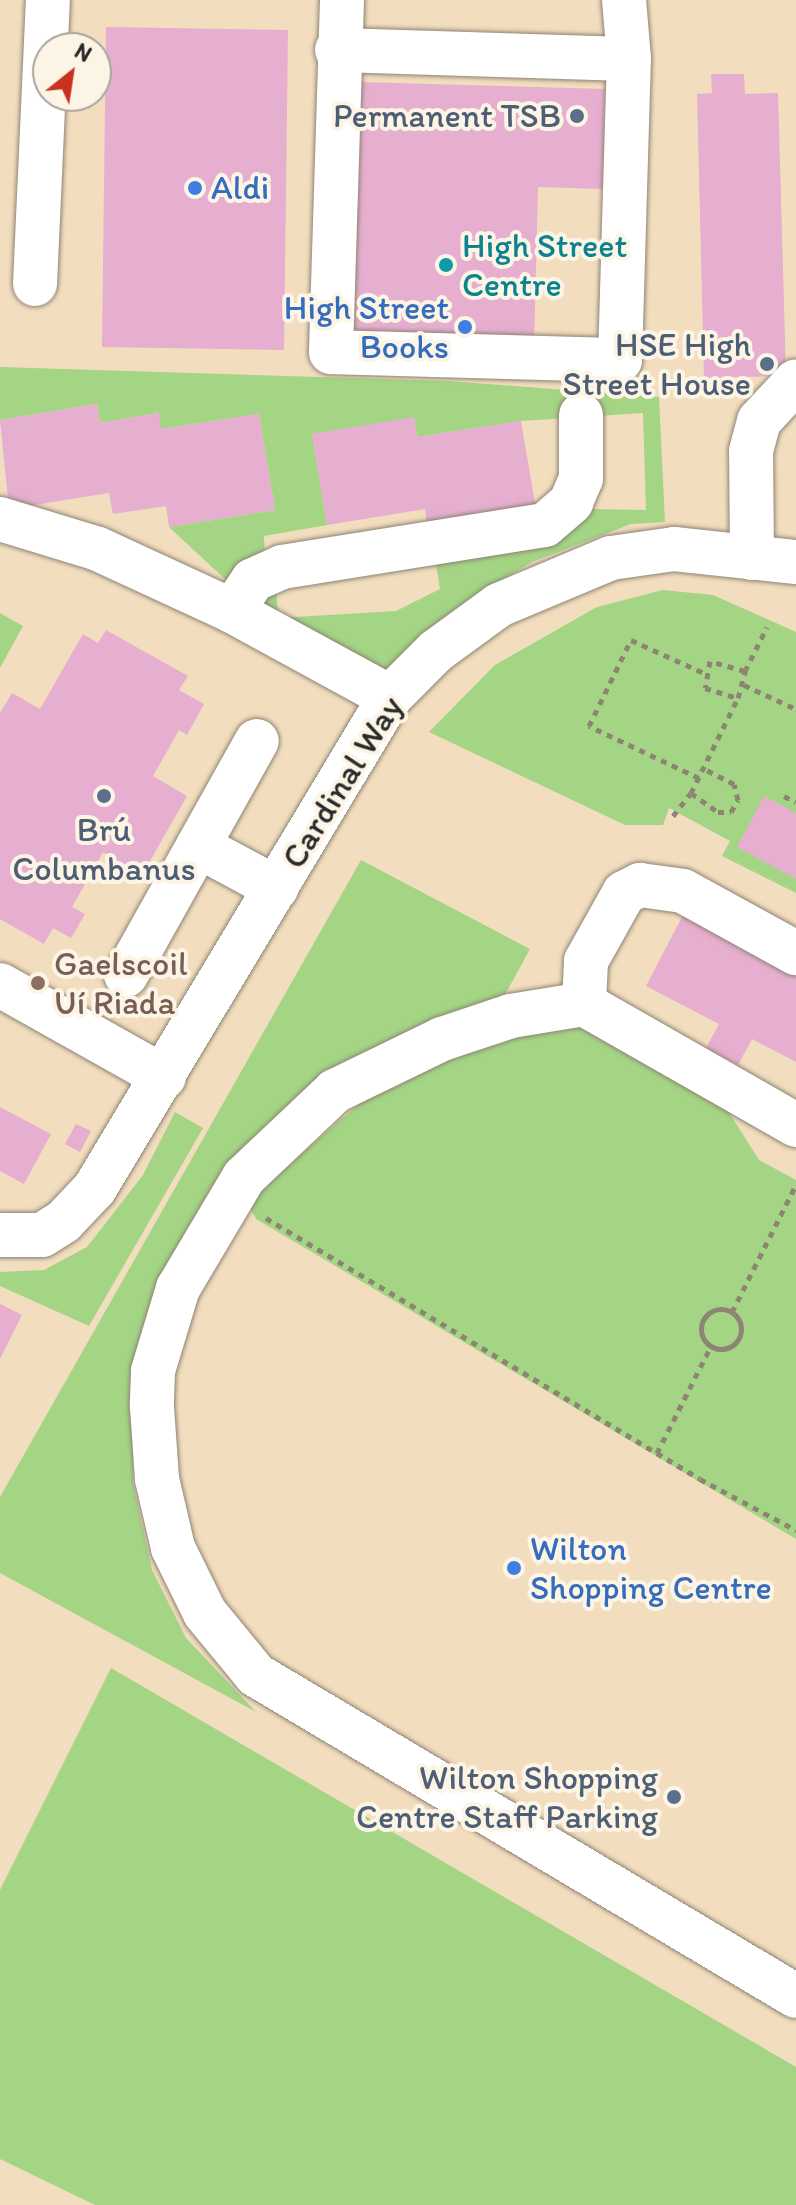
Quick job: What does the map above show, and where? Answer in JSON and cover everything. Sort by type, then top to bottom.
[{"type":"street","points":[[35,284],[48,0]]},
{"type":"street","points":[[342,0],[337,50],[331,352],[620,360],[629,59],[624,0]]},
{"type":"street","points":[[337,50],[629,59]]},
{"type":"street","points":[[752,558],[751,451],[759,421],[796,381]]},
{"type":"street","points":[[232,611],[253,580],[282,567],[545,525],[571,502],[581,479],[581,415]]},
{"type":"street","points":[[0,519],[98,549],[232,611],[390,697]]},
{"type":"street","name":"Cardinal Way","points":[[0,1235],[42,1235],[78,1207],[110,1167],[390,697],[436,651],[486,614],[556,579],[611,558],[674,549],[796,562]]},
{"type":"street","points":[[126,975],[257,741]]},
{"type":"street","points":[[198,846],[276,888]]},
{"type":"street","points":[[584,1004],[586,961],[624,893],[640,885],[683,891],[796,953]]},
{"type":"street","points":[[0,985],[164,1077]]},
{"type":"street","points":[[796,1125],[584,1004],[511,1016],[455,1034],[358,1078],[286,1132],[229,1197],[178,1288],[153,1371],[157,1479],[164,1516],[205,1613],[256,1675],[796,1996]]},
{"type":"path","points":[[673,816],[705,769],[744,685],[745,671],[767,627]]},
{"type":"path","points":[[699,778],[589,726],[631,640],[704,673]]},
{"type":"path","points":[[738,698],[705,688],[704,673],[710,661],[745,671]]},
{"type":"path","points":[[744,685],[796,709]]},
{"type":"path","points":[[691,793],[718,812],[731,812],[738,800],[734,784],[705,769]]},
{"type":"path","points":[[784,796],[796,802]]},
{"type":"path","points":[[732,1312],[796,1185]]},
{"type":"path","points":[[229,1197],[657,1453],[796,1530]]},
{"type":"path","points":[[714,1310],[732,1312],[740,1323],[740,1337],[730,1347],[711,1346],[702,1337],[704,1318],[714,1310]]},
{"type":"path","points":[[657,1453],[711,1346]]},
{"type":"green space","points":[[0,367],[448,381],[659,397],[665,522],[631,524],[532,562],[485,590],[427,634],[391,674],[369,685],[342,680],[250,627],[256,614],[251,599],[276,586],[278,618],[396,611],[440,589],[436,564],[566,531],[593,491],[592,509],[646,510],[643,413],[521,421],[417,437],[414,418],[312,434],[327,525],[264,536],[265,558],[227,581],[169,527],[275,510],[259,414],[161,429],[158,413],[100,423],[97,404],[0,420]]},
{"type":"green space","points":[[663,590],[713,595],[796,632],[796,893],[722,856],[730,841],[669,808],[663,825],[625,825],[429,732],[495,665],[597,607]]},
{"type":"green space","points":[[0,613],[23,626],[0,668]]},
{"type":"green space","points":[[361,860],[530,949],[500,1004],[292,1108],[133,1372],[133,1483],[152,1570],[186,1638],[256,1712],[0,1573],[0,1497]]},
{"type":"green space","points":[[588,1026],[723,1103],[759,1160],[796,1180],[796,1539],[256,1219],[247,1202],[368,1096],[443,1059],[518,1037]]},
{"type":"green space","points":[[175,1112],[203,1128],[89,1326],[0,1286],[0,1272],[44,1270],[87,1247],[143,1175]]},
{"type":"green space","points":[[111,1668],[796,2067],[796,2205],[95,2205],[0,2159],[0,1890]]},
{"type":"building","name":"Aldi","points":[[106,27],[288,30],[284,350],[102,347],[105,112],[112,112],[112,32],[106,32]]},
{"type":"building","points":[[711,74],[744,74],[745,94],[778,93],[786,376],[704,378],[697,94],[712,93]]},
{"type":"building","name":"High Street Centre","points":[[360,82],[605,89],[603,189],[538,187],[534,347],[354,342]]},
{"type":"building","points":[[97,404],[100,423],[159,413],[161,429],[259,414],[275,510],[169,527],[166,506],[113,514],[109,493],[9,509],[0,420]]},
{"type":"building","points":[[414,417],[417,437],[521,421],[537,515],[428,532],[425,509],[327,525],[312,434]]},
{"type":"building","points":[[106,630],[188,676],[179,690],[204,704],[187,735],[179,730],[153,776],[187,796],[142,875],[103,852],[72,907],[85,914],[71,938],[53,928],[44,944],[0,919],[0,713],[12,693],[40,709],[83,634],[98,643]]},
{"type":"building","points":[[764,796],[796,813],[796,879],[737,847]]},
{"type":"building","points":[[683,915],[796,975],[796,1062],[752,1039],[738,1065],[706,1048],[719,1024],[646,986]]},
{"type":"building","points":[[0,1107],[51,1134],[24,1184],[0,1171]]},
{"type":"building","points":[[76,1124],[91,1131],[80,1152],[65,1144]]},
{"type":"building","points":[[0,1304],[22,1315],[0,1359]]},
{"type":"place","name":"Permanent TSB","points":[[577,116]]},
{"type":"place","name":"Aldi","points":[[195,188]]},
{"type":"place","name":"High Street Centre","points":[[446,265]]},
{"type":"place","name":"High Street Books","points":[[465,327]]},
{"type":"place","name":"HSE High Street House","points":[[767,364]]},
{"type":"place","name":"Brú Columbanus","points":[[104,796]]},
{"type":"place","name":"Gaelscoil Uí Riada","points":[[38,983]]},
{"type":"place","name":"Wilton Shopping Centre","points":[[514,1568]]},
{"type":"place","name":"Wilton Shopping Centre Staff Parking","points":[[674,1797]]}]
